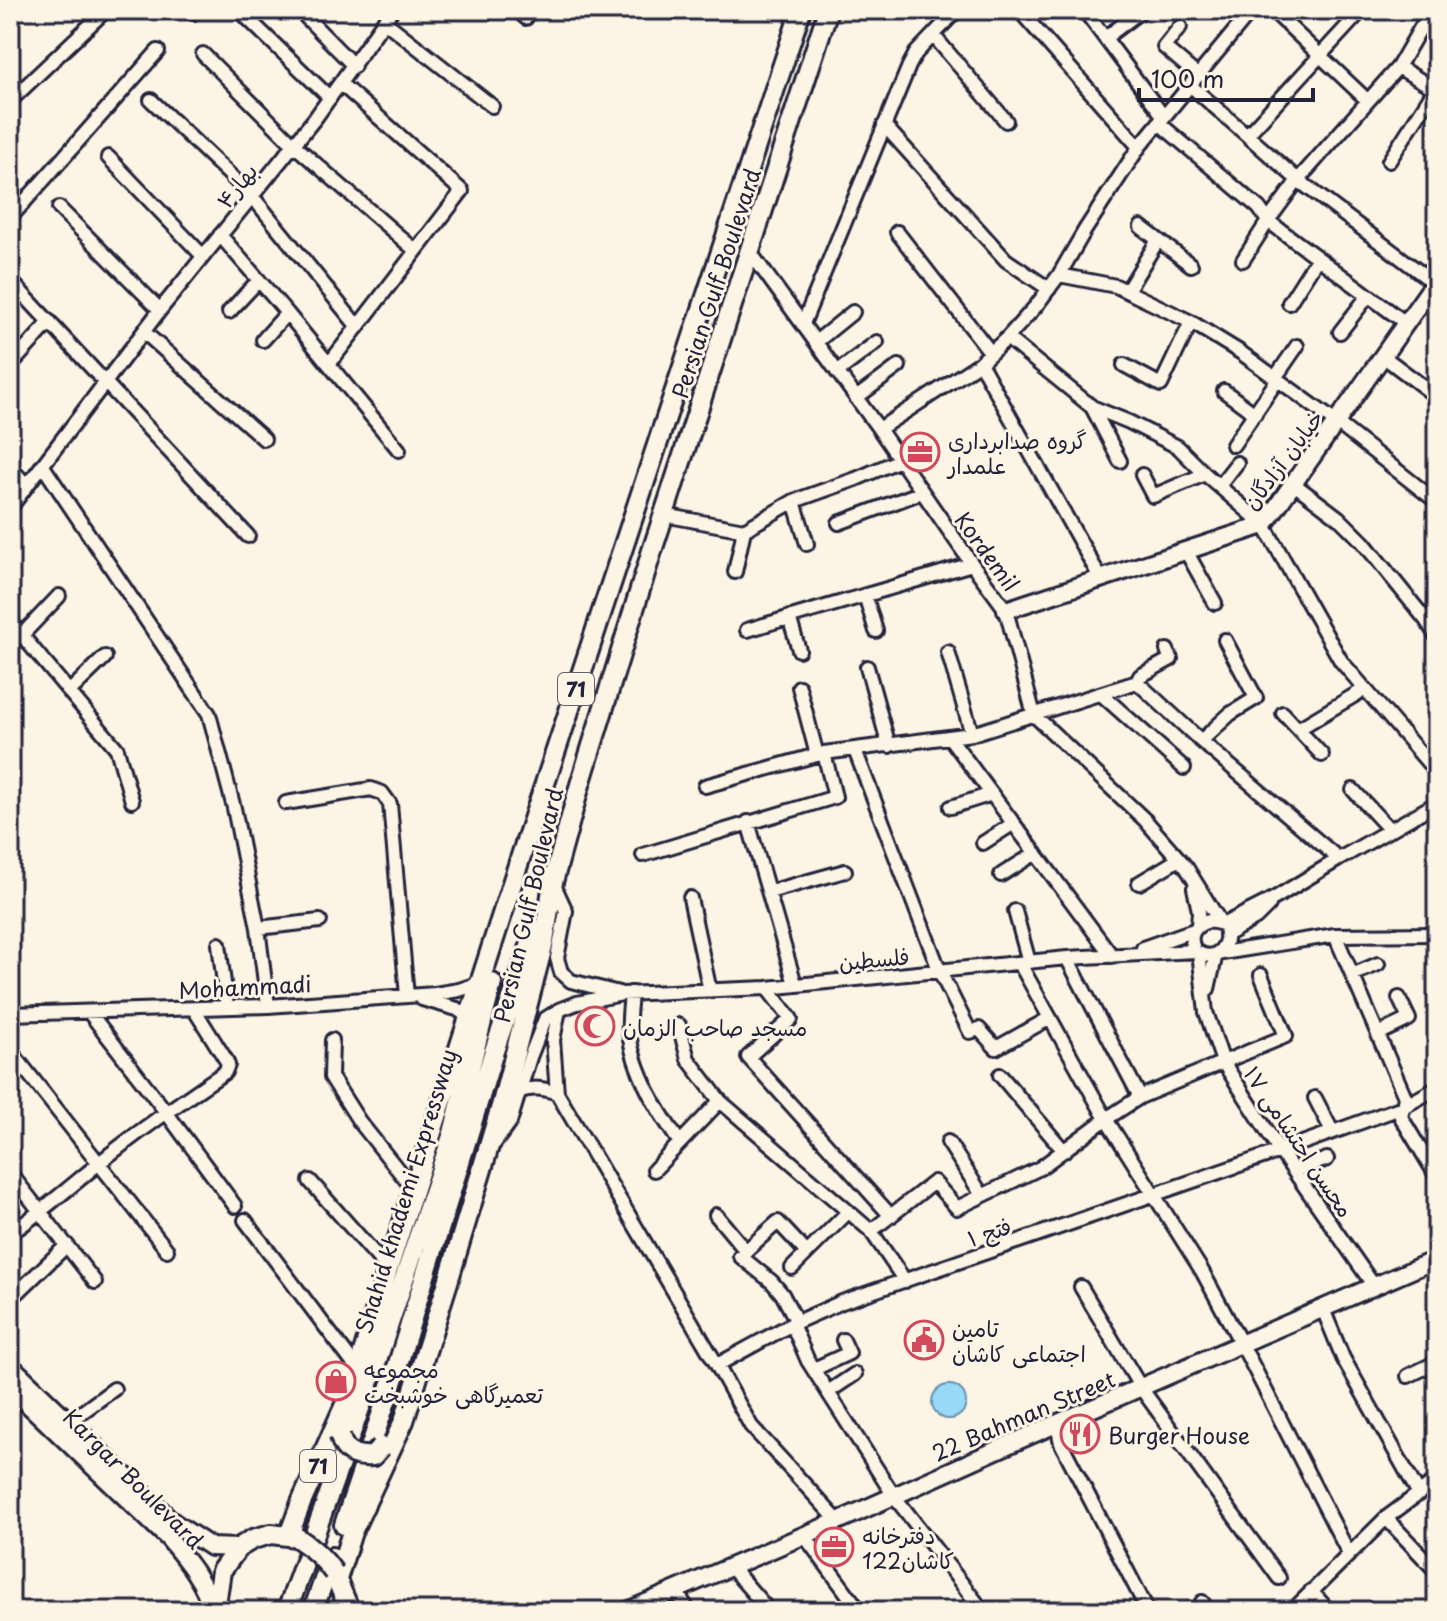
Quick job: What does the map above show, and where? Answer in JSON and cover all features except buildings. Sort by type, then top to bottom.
[{"type":"highway","name":"Persian Gulf Boulevard","points":[[293,1536],[301,1503],[358,1370],[516,871],[801,10]]},
{"type":"highway","name":"Persian Gulf Boulevard","points":[[336,1576],[352,1532],[404,1421],[448,1282],[502,1103],[544,942],[553,882],[593,743],[828,10]]},
{"type":"highway","name":"Shahid khademi Expressway","points":[[287,1611],[373,1372],[453,1133],[504,938],[516,871]]},
{"type":"highway","name":"Shahid khademi Expressway","points":[[313,1611],[389,1391],[494,1051],[553,882]]},
{"type":"highway","points":[[348,1398],[340,1436],[342,1445],[350,1453],[361,1457],[373,1456],[381,1447],[416,1347],[448,1282]]},
{"type":"highway","points":[[214,1611],[221,1571],[238,1548],[253,1539],[271,1534],[293,1536],[312,1547],[336,1576],[350,1611]]},
{"type":"main road","name":"خیابان آزادگان","points":[[1006,610],[1264,525],[1436,281]]},
{"type":"main road","name":"22 Bahman Street","points":[[627,1611],[1437,1259]]},
{"type":"main road","name":"Kargar Boulevard","points":[[10,1365],[173,1522],[211,1547],[238,1548]]},
{"type":"main road","name":"Kargar Boulevard","points":[[10,1387],[168,1538],[206,1589],[214,1611]]},
{"type":"street","points":[[10,101],[106,10]]},
{"type":"street","points":[[239,10],[330,98]]},
{"type":"street","points":[[299,10],[354,66]]},
{"type":"street","points":[[803,324],[909,66],[916,53],[957,10]]},
{"type":"street","points":[[1019,10],[1139,147]]},
{"type":"street","points":[[1084,10],[1162,120],[1259,208],[1268,221],[1407,324]]},
{"type":"street","points":[[1105,38],[1142,10]]},
{"type":"street","points":[[879,429],[980,363],[1007,338],[1059,275],[1139,147],[1252,10]]},
{"type":"street","points":[[1272,10],[1368,101]]},
{"type":"street","points":[[1247,135],[1362,10]]},
{"type":"street","points":[[1243,260],[1298,180],[1398,67],[1431,10]]},
{"type":"street","points":[[388,16],[492,106]]},
{"type":"street","name":"بهار۴","points":[[10,508],[160,310],[341,84],[388,16]]},
{"type":"street","points":[[1180,27],[1164,47],[1247,135],[1298,180],[1436,281]]},
{"type":"street","points":[[933,35],[1006,121]]},
{"type":"street","points":[[10,218],[158,51]]},
{"type":"street","points":[[203,54],[294,145],[416,251]]},
{"type":"street","points":[[1389,161],[1436,89],[1398,67]]},
{"type":"street","points":[[329,364],[462,191],[341,84]]},
{"type":"street","points":[[151,100],[252,196],[358,327]]},
{"type":"street","points":[[884,125],[1006,260],[1049,289]]},
{"type":"street","points":[[108,157],[203,256]]},
{"type":"street","points":[[59,208],[160,310]]},
{"type":"street","points":[[1141,227],[1191,265]]},
{"type":"street","points":[[897,232],[991,353]]},
{"type":"street","points":[[220,235],[399,450]]},
{"type":"street","points":[[1127,291],[1158,240]]},
{"type":"street","name":"Kordemil","points":[[750,252],[1006,610],[1034,715]]},
{"type":"street","points":[[1289,303],[1317,259]]},
{"type":"street","points":[[1059,275],[1116,286],[1191,322],[1276,378],[1437,502]]},
{"type":"street","points":[[10,280],[248,536]]},
{"type":"street","points":[[229,312],[259,280]]},
{"type":"street","points":[[1340,332],[1368,296]]},
{"type":"street","points":[[816,342],[853,312]]},
{"type":"street","points":[[263,340],[287,313]]},
{"type":"street","points":[[10,366],[50,322]]},
{"type":"street","points":[[1124,365],[1161,385],[1191,322]]},
{"type":"street","points":[[144,332],[264,439]]},
{"type":"street","points":[[1007,338],[1092,407],[1178,447],[1264,525],[1341,661],[1437,773]]},
{"type":"street","points":[[837,372],[877,342]]},
{"type":"street","points":[[1233,445],[1297,346]]},
{"type":"street","points":[[1384,357],[1437,397]]},
{"type":"street","points":[[980,363],[1101,579]]},
{"type":"street","points":[[856,398],[899,366]]},
{"type":"street","points":[[1224,391],[1255,414]]},
{"type":"street","points":[[1092,407],[1120,461]]},
{"type":"street","points":[[664,515],[744,530],[794,501],[900,460]]},
{"type":"street","points":[[1219,486],[1237,463]]},
{"type":"street","points":[[43,466],[209,714],[234,808],[258,928],[268,1006]]},
{"type":"street","points":[[10,467],[27,486]]},
{"type":"street","points":[[1142,475],[1153,496],[1205,474]]},
{"type":"street","points":[[1294,484],[1339,518],[1363,542],[1437,637]]},
{"type":"street","points":[[839,523],[922,492]]},
{"type":"street","points":[[794,501],[807,544]]},
{"type":"street","points":[[735,572],[744,530]]},
{"type":"street","points":[[1186,551],[1215,603]]},
{"type":"street","points":[[747,630],[972,564]]},
{"type":"street","points":[[865,595],[876,631]]},
{"type":"street","points":[[22,635],[59,596]]},
{"type":"street","points":[[789,617],[799,650]]},
{"type":"street","points":[[10,621],[117,749],[132,801]]},
{"type":"street","points":[[1201,741],[1230,714],[1256,698],[1225,640]]},
{"type":"street","points":[[948,652],[972,734]]},
{"type":"street","points":[[705,786],[820,754],[972,734],[1137,682],[1140,676],[1169,655]]},
{"type":"street","points":[[69,692],[105,657]]},
{"type":"street","points":[[867,667],[889,746]]},
{"type":"street","points":[[1137,682],[1339,859]]},
{"type":"street","points":[[643,855],[835,797],[799,687]]},
{"type":"street","points":[[1298,729],[1365,689]]},
{"type":"street","points":[[1101,694],[1184,768]]},
{"type":"street","points":[[1283,713],[1322,755]]},
{"type":"street","points":[[1034,715],[1145,820],[1182,863],[1223,927],[1223,946],[1216,954]]},
{"type":"street","points":[[950,738],[1112,956]]},
{"type":"street","points":[[855,750],[940,972],[970,1032],[979,1029],[996,1048],[1050,1018]]},
{"type":"street","points":[[286,803],[371,789],[382,793],[390,804],[407,996],[440,1003],[469,1017]]},
{"type":"street","points":[[1353,790],[1390,830]]},
{"type":"street","points":[[951,807],[992,794]]},
{"type":"street","points":[[1129,954],[1209,921],[1223,927],[1256,918],[1275,898],[1437,803]]},
{"type":"street","points":[[748,822],[795,984]]},
{"type":"street","points":[[983,843],[1014,823]]},
{"type":"street","points":[[1001,875],[1036,853]]},
{"type":"street","points":[[1139,883],[1182,863]]},
{"type":"street","points":[[1182,863],[1199,911],[1191,941],[1197,952]]},
{"type":"street","points":[[769,892],[845,871]]},
{"type":"street","name":"فلسطین","points":[[553,882],[566,911],[557,958],[561,972],[571,981],[626,993]]},
{"type":"street","points":[[690,898],[710,991]]},
{"type":"street","points":[[1015,911],[1025,963],[1050,1018],[1106,1119],[1202,1271],[1349,1554]]},
{"type":"street","points":[[258,928],[320,921]]},
{"type":"street","points":[[1129,954],[1197,952],[1207,956],[1335,935],[1437,934]]},
{"type":"street","points":[[1335,935],[1405,1097],[1401,1117],[1437,1177]]},
{"type":"street","points":[[219,944],[227,1007]]},
{"type":"street","name":"محسن احتشامی ۱۷","points":[[1197,952],[1206,1012],[1223,1062],[1280,1151],[1374,1286]]},
{"type":"street","name":"فلسطین","points":[[559,1010],[626,993],[767,988],[1129,954]]},
{"type":"street","name":"محسن احتشامی ۱۷","points":[[1206,1012],[1209,976],[1216,954]]},
{"type":"street","points":[[1067,958],[1140,1097]]},
{"type":"street","points":[[1352,975],[1378,964]]},
{"type":"street","points":[[871,1231],[934,1182],[957,1208],[1025,1177],[1140,1097],[1286,1036],[1261,975]]},
{"type":"street","name":"Mohammadi","points":[[10,1014],[268,1006],[407,996],[459,990],[480,983]]},
{"type":"street","points":[[767,988],[791,1019],[748,1057],[891,1216]]},
{"type":"street","points":[[626,993],[636,1060],[654,1101],[680,1143]]},
{"type":"street","points":[[1378,1034],[1409,1019],[1399,998]]},
{"type":"street","points":[[10,1234],[166,1112],[225,1072],[228,1065],[194,1009]]},
{"type":"street","points":[[487,1152],[510,1122],[545,1019],[559,1010]]},
{"type":"street","points":[[559,1010],[553,1040],[557,1093],[751,1426],[838,1521]]},
{"type":"street","points":[[89,1012],[235,1206]]},
{"type":"street","points":[[679,1025],[688,1059],[724,1104],[871,1231],[905,1281]]},
{"type":"street","points":[[332,1040],[331,1077],[359,1121],[414,1190]]},
{"type":"street","points":[[10,1050],[167,1250]]},
{"type":"street","points":[[1000,1075],[1064,1151]]},
{"type":"street","points":[[520,1091],[534,1087],[557,1093]]},
{"type":"street","name":"فتح ۱","points":[[717,1365],[795,1323],[842,1302],[1403,1107],[1437,1088]]},
{"type":"street","points":[[1315,1098],[1332,1131]]},
{"type":"street","points":[[654,1170],[724,1104]]},
{"type":"street","points":[[948,1142],[982,1195]]},
{"type":"street","points":[[1294,1171],[1327,1159]]},
{"type":"street","points":[[10,1173],[95,1282]]},
{"type":"street","points":[[310,1181],[388,1269]]},
{"type":"street","points":[[792,1268],[847,1213]]},
{"type":"street","points":[[716,1215],[746,1251]]},
{"type":"street","points":[[245,1220],[358,1370]]},
{"type":"street","points":[[807,1253],[778,1222],[740,1256],[782,1294],[814,1369],[828,1392],[894,1496],[983,1611]]},
{"type":"street","points":[[10,1300],[67,1245]]},
{"type":"street","points":[[1081,1287],[1141,1388],[1279,1578]]},
{"type":"street","points":[[1323,1309],[1343,1358],[1419,1494]]},
{"type":"street","points":[[814,1369],[849,1353],[843,1340]]},
{"type":"street","points":[[1408,1376],[1437,1362]]},
{"type":"street","points":[[828,1392],[855,1374]]},
{"type":"street","points":[[70,1421],[114,1389]]},
{"type":"street","points":[[1057,1425],[1061,1443],[1148,1611]]},
{"type":"street","points":[[1292,1611],[1386,1518],[1437,1480]]},
{"type":"street","points":[[1386,1518],[1437,1572]]},
{"type":"street","points":[[804,1535],[860,1611]]},
{"type":"street","points":[[731,1567],[769,1611]]},
{"type":"street","points":[[675,1590],[689,1611]]},
{"type":"street","points":[[1311,1591],[1329,1611]]},
{"type":"water","points":[[949,1385],[961,1390],[966,1402],[961,1414],[949,1419],[937,1414],[932,1402],[937,1390]]},
{"type":"place","name":"گروه صدابرداری علمدار","points":[[920,452]]},
{"type":"place","name":"مسجد صاحب الزمان","points":[[595,1026]]},
{"type":"place","name":"تامین اجتماعی کاشان","points":[[924,1340]]},
{"type":"place","name":"مجموعه تعمیرگاهی خوشبخت","points":[[336,1381]]},
{"type":"place","name":"Burger House","points":[[1080,1434]]},
{"type":"place","name":"دفترخانه 122کاشان","points":[[834,1547]]}]
